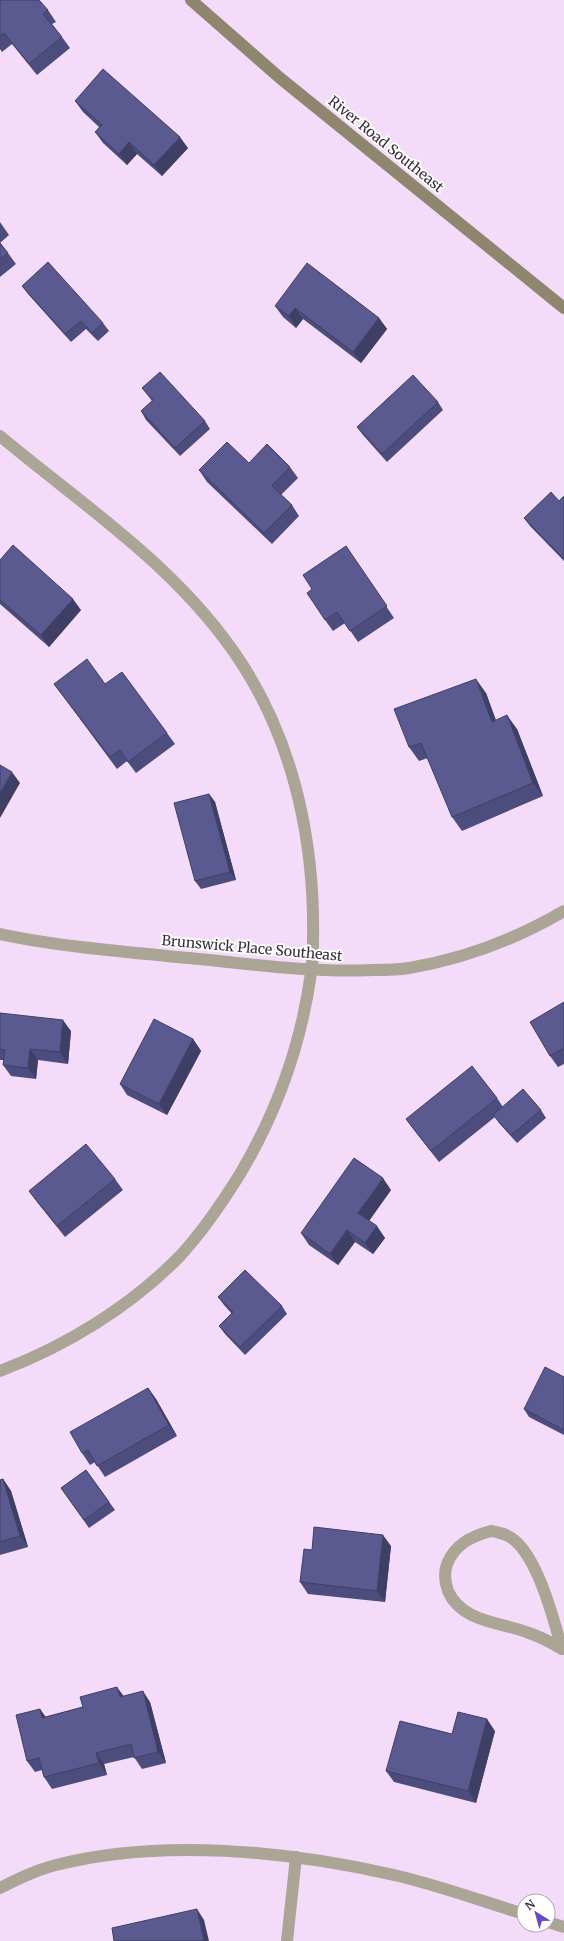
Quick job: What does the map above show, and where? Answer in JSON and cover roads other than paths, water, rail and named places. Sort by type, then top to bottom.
[{"type":"main road","name":"River Road Southeast","points":[[191,0],[280,78],[564,308]]},
{"type":"street","points":[[0,436],[113,527],[171,578],[201,609],[222,634],[243,665],[261,698],[280,739],[294,779],[304,821],[313,896],[312,971],[298,1042],[287,1078],[272,1114],[253,1151],[206,1224],[179,1257],[147,1285],[106,1317],[66,1341],[25,1361],[0,1371]]},
{"type":"street","name":"Brunswick Place Southeast","points":[[0,934],[75,947],[312,971],[407,969],[448,960],[492,946],[536,928],[564,911]]},
{"type":"street","points":[[491,1531],[507,1535],[517,1542],[527,1555],[542,1584],[549,1601],[563,1650],[530,1633],[475,1617],[462,1609],[451,1597],[446,1586],[445,1570],[450,1557],[460,1545],[475,1535],[491,1531]]},
{"type":"street","points":[[0,1888],[54,1865],[95,1856],[133,1852],[225,1852],[296,1857],[394,1875],[516,1912]]},
{"type":"street","points":[[287,1941],[296,1857]]}]
